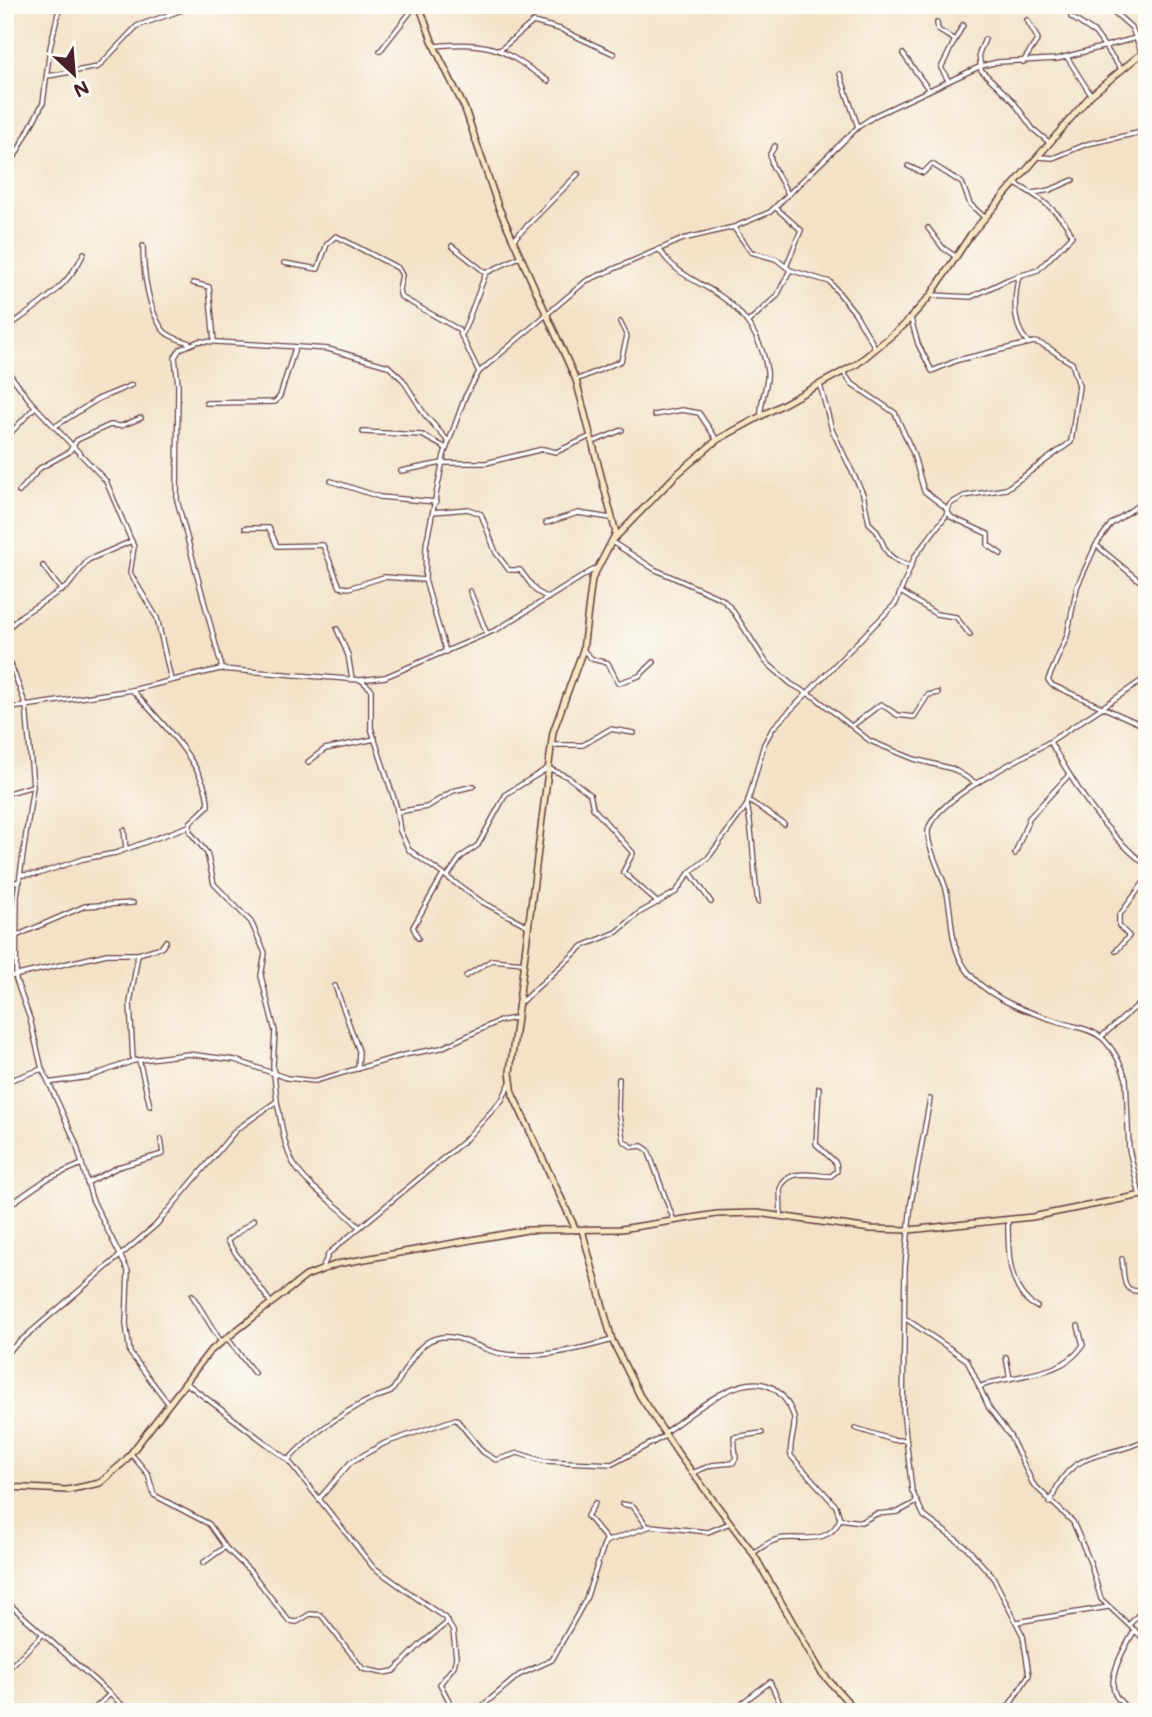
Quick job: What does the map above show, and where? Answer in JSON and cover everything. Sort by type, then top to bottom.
[{"type":"main road","points":[[418,5],[434,46],[465,109],[489,183],[519,257],[576,380],[613,519],[613,540]]},
{"type":"main road","points":[[857,1712],[810,1654],[753,1553],[664,1434],[625,1370],[612,1340],[579,1230],[510,1083],[551,745],[558,714],[583,650],[596,568],[613,540],[675,476],[717,440],[843,372],[876,349],[911,319],[985,218],[1091,95],[1144,52]]},
{"type":"main road","points":[[5,1487],[85,1488],[114,1473],[184,1382],[221,1342],[306,1276],[322,1269],[498,1233],[621,1229],[717,1214],[781,1215],[853,1227],[909,1230],[1009,1220],[1143,1195]]},
{"type":"street","points":[[5,176],[39,116],[60,5]]},
{"type":"street","points":[[167,17],[174,5]]},
{"type":"street","points":[[48,76],[98,66],[132,30],[197,5]]},
{"type":"street","points":[[380,51],[418,5]]},
{"type":"street","points":[[1106,5],[1128,23],[1144,52],[1147,67]]},
{"type":"street","points":[[1071,17],[1095,33],[1121,69]]},
{"type":"street","points":[[1023,62],[1038,39],[1027,20]]},
{"type":"street","points":[[500,50],[526,24],[533,22],[560,29],[614,54]]},
{"type":"street","points":[[937,23],[938,30],[955,40]]},
{"type":"street","points":[[948,80],[941,68],[963,25]]},
{"type":"street","points":[[446,652],[425,580],[426,545],[448,441],[479,372],[586,281],[695,235],[734,227],[776,208],[858,127],[948,80],[998,62],[1043,62],[1147,34]]},
{"type":"street","points":[[985,39],[979,53],[982,72],[1013,101],[1033,129],[1050,144]]},
{"type":"street","points":[[434,46],[478,43],[500,50],[548,81]]},
{"type":"street","points":[[903,54],[929,90]]},
{"type":"street","points":[[1066,57],[1091,95]]},
{"type":"street","points":[[840,74],[858,127]]},
{"type":"street","points":[[1040,157],[1053,158],[1087,144],[1144,132],[1147,139]]},
{"type":"street","points":[[775,146],[770,154],[772,165],[788,195]]},
{"type":"street","points":[[908,166],[923,173],[932,164],[943,168],[962,183],[970,204],[985,218]]},
{"type":"street","points":[[513,240],[578,174]]},
{"type":"street","points":[[1033,192],[1050,190],[1073,180]]},
{"type":"street","points":[[931,295],[971,297],[1009,279],[1044,267],[1072,236],[1064,223],[1033,192],[1015,184]]},
{"type":"street","points":[[748,323],[776,296],[801,230],[776,208]]},
{"type":"street","points":[[734,227],[747,249],[769,256],[788,268],[830,282],[855,313],[876,349]]},
{"type":"street","points":[[928,228],[943,248],[955,256]]},
{"type":"street","points":[[284,262],[318,269],[327,244],[336,236],[398,268],[402,275],[399,290],[401,297],[458,329],[471,361],[479,372]]},
{"type":"street","points":[[143,246],[143,274],[159,321],[165,333],[190,344]]},
{"type":"street","points":[[452,246],[486,273]]},
{"type":"street","points":[[659,249],[687,278],[717,294],[748,323],[767,372],[760,401],[761,414]]},
{"type":"street","points":[[5,329],[60,289],[74,274],[84,253]]},
{"type":"street","points":[[463,337],[463,329],[486,273],[519,257]]},
{"type":"street","points":[[1019,275],[1015,306],[1024,338],[1023,345]]},
{"type":"street","points":[[1009,279],[1017,285]]},
{"type":"street","points":[[193,283],[209,287],[214,341]]},
{"type":"street","points":[[520,1003],[583,946],[617,932],[639,913],[676,892],[690,872],[713,852],[748,802],[768,736],[886,614],[900,592],[910,566],[947,510],[959,498],[1006,489],[1071,442],[1079,386],[1075,366],[1044,344],[1029,343],[958,360],[932,371],[918,344],[911,319]]},
{"type":"street","points":[[576,380],[621,361],[627,336],[621,322]]},
{"type":"street","points":[[1024,338],[1029,343]]},
{"type":"street","points":[[222,668],[177,500],[178,385],[175,357],[180,349],[190,344],[214,341],[328,349],[387,366],[403,380],[428,420],[448,441]]},
{"type":"street","points":[[206,403],[275,402],[280,396],[295,347]]},
{"type":"street","points":[[5,368],[35,407],[106,481],[132,541],[134,557],[130,573],[157,618],[171,680]]},
{"type":"street","points":[[843,372],[851,383],[893,410],[913,453],[921,486],[966,526],[988,534],[988,545],[1001,554]]},
{"type":"street","points":[[819,383],[832,430],[863,494],[869,523],[875,528],[887,554],[910,566]]},
{"type":"street","points":[[54,427],[98,400],[132,385]]},
{"type":"street","points":[[5,439],[35,407]]},
{"type":"street","points":[[654,415],[682,410],[699,413],[717,440]]},
{"type":"street","points":[[19,492],[40,468],[72,448],[77,440],[110,425],[121,426],[141,418]]},
{"type":"street","points":[[401,471],[442,463],[486,463],[543,449],[556,452],[622,430]]},
{"type":"street","points":[[363,432],[422,435],[446,449]]},
{"type":"street","points":[[331,481],[380,497],[436,502]]},
{"type":"street","points":[[1147,499],[1111,524],[1096,544],[1077,587],[1067,636],[1048,680],[1147,727]]},
{"type":"street","points":[[433,512],[468,509],[481,514],[502,563],[509,570],[520,570],[536,591],[548,598]]},
{"type":"street","points":[[546,523],[578,513],[613,519]]},
{"type":"street","points":[[245,528],[269,528],[275,545],[323,545],[340,587],[349,588],[384,577],[425,580]]},
{"type":"street","points":[[613,540],[628,554],[654,569],[722,599],[732,608],[766,662],[851,726],[882,746],[914,759],[953,769],[976,783]]},
{"type":"street","points":[[5,631],[22,615],[62,590],[88,560],[132,541]]},
{"type":"street","points":[[1096,544],[1147,587]]},
{"type":"street","points":[[43,566],[62,590]]},
{"type":"street","points":[[5,709],[132,690],[222,668],[360,680],[393,675],[486,634],[596,568]]},
{"type":"street","points":[[470,591],[486,634]]},
{"type":"street","points":[[900,592],[936,614],[956,617],[970,635]]},
{"type":"street","points":[[337,629],[348,655],[352,679]]},
{"type":"street","points":[[5,648],[26,706],[33,786],[20,881],[16,974],[42,1069],[67,1120],[92,1199],[121,1254],[129,1279],[128,1346],[168,1404]]},
{"type":"street","points":[[583,650],[592,659],[608,663],[613,678],[618,683],[639,676],[654,662]]},
{"type":"street","points":[[1143,1195],[1129,1149],[1126,1079],[1101,1037],[1024,1010],[976,979],[960,957],[949,922],[945,883],[927,834],[929,826],[939,815],[976,783],[1049,742],[1147,677]]},
{"type":"street","points":[[360,680],[371,689],[370,723],[397,812],[400,831],[409,850],[500,914],[529,927]]},
{"type":"street","points":[[21,875],[38,874],[126,849],[189,826],[206,811],[206,791],[168,731],[132,690]]},
{"type":"street","points":[[851,726],[881,704],[897,715],[911,718],[928,695],[938,694]]},
{"type":"street","points":[[551,745],[583,745],[610,729],[634,733]]},
{"type":"street","points":[[308,762],[326,749],[375,739]]},
{"type":"street","points":[[1049,742],[1086,804],[1114,836],[1147,866]]},
{"type":"street","points":[[418,938],[413,927],[445,876],[461,857],[478,845],[506,794],[548,768],[568,777],[590,794],[593,808],[633,853],[623,872],[658,902]]},
{"type":"street","points":[[1015,854],[1029,818],[1069,775]]},
{"type":"street","points":[[5,794],[33,786]]},
{"type":"street","points":[[397,812],[427,807],[445,795],[474,786]]},
{"type":"street","points":[[748,802],[783,824]]},
{"type":"street","points":[[748,802],[752,850],[757,865],[758,902]]},
{"type":"street","points":[[189,826],[190,832],[207,853],[214,884],[237,904],[258,933],[265,957],[262,982],[275,1031],[277,1101],[286,1144],[295,1166],[311,1185],[359,1227]]},
{"type":"street","points":[[124,830],[126,849]]},
{"type":"street","points":[[690,872],[711,902]]},
{"type":"street","points":[[1116,951],[1129,936],[1117,924],[1119,916],[1147,878]]},
{"type":"street","points":[[5,885],[20,881]]},
{"type":"street","points":[[16,936],[85,906],[133,903]]},
{"type":"street","points":[[5,978],[107,954],[138,954],[162,947],[166,941]]},
{"type":"street","points":[[133,1061],[130,1003],[138,954]]},
{"type":"street","points":[[466,976],[492,960],[526,963]]},
{"type":"street","points":[[335,986],[359,1051],[358,1069]]},
{"type":"street","points":[[1101,1037],[1147,997]]},
{"type":"street","points":[[49,1083],[89,1077],[133,1061],[203,1054],[247,1063],[275,1074],[312,1082],[441,1048],[499,1021],[516,1018]]},
{"type":"street","points":[[139,1060],[150,1106]]},
{"type":"street","points":[[5,1082],[42,1069]]},
{"type":"street","points":[[619,1079],[618,1109],[623,1140],[632,1147],[642,1146],[648,1150],[674,1221]]},
{"type":"street","points":[[322,1269],[329,1253],[464,1141],[502,1100],[510,1083]]},
{"type":"street","points":[[781,1215],[780,1189],[788,1177],[807,1173],[831,1176],[837,1171],[836,1163],[816,1144],[820,1088]]},
{"type":"street","points":[[930,1099],[909,1230],[902,1390],[906,1440],[915,1503],[933,1525],[967,1548],[986,1566],[1023,1636],[1029,1675],[1004,1712]]},
{"type":"street","points":[[5,1354],[165,1215],[236,1130],[277,1101]]},
{"type":"street","points":[[87,1183],[118,1167],[163,1154],[161,1139]]},
{"type":"street","points":[[5,1208],[47,1179],[82,1164]]},
{"type":"street","points":[[254,1220],[227,1241],[272,1304]]},
{"type":"street","points":[[1009,1220],[1008,1241],[1015,1284],[1026,1300],[1037,1307]]},
{"type":"street","points":[[1122,1259],[1121,1277],[1125,1284],[1135,1291],[1147,1290]]},
{"type":"street","points":[[192,1295],[221,1342]]},
{"type":"street","points":[[906,1319],[963,1356],[989,1408],[1010,1436],[1033,1483],[1076,1527],[1094,1572],[1097,1592],[1108,1607],[1147,1643]]},
{"type":"street","points":[[979,1387],[1035,1373],[1074,1354],[1083,1345],[1078,1326]]},
{"type":"street","points":[[228,1338],[254,1373]]},
{"type":"street","points":[[288,1460],[323,1429],[377,1397],[391,1392],[420,1349],[434,1339],[461,1339],[506,1354],[555,1352],[612,1340]]},
{"type":"street","points":[[1006,1357],[1010,1379]]},
{"type":"street","points":[[319,1499],[351,1462],[385,1443],[456,1419],[483,1451],[496,1460],[518,1452],[543,1461],[612,1464],[664,1434],[728,1391],[746,1383],[761,1381],[776,1391],[792,1411],[794,1423],[791,1456],[836,1506],[840,1520],[836,1527],[820,1537],[803,1541],[781,1539],[753,1553]]},
{"type":"street","points":[[184,1382],[288,1460],[373,1567],[433,1607],[448,1622],[453,1631],[456,1657],[454,1666],[440,1684],[455,1712]]},
{"type":"street","points":[[855,1427],[893,1440],[906,1440]]},
{"type":"street","points":[[692,1473],[712,1465],[733,1463],[736,1458],[734,1437],[762,1433]]},
{"type":"street","points":[[1050,1503],[1057,1486],[1068,1471],[1096,1454],[1133,1446],[1147,1439]]},
{"type":"street","points":[[131,1454],[148,1474],[156,1496],[205,1520],[225,1547],[251,1572],[289,1621],[298,1622],[310,1614],[321,1615],[357,1664],[369,1671],[394,1671],[448,1622]]},
{"type":"street","points":[[595,1503],[587,1516],[607,1540]]},
{"type":"street","points":[[840,1520],[861,1522],[876,1514],[894,1513],[915,1503]]},
{"type":"street","points":[[622,1504],[636,1508],[648,1527]]},
{"type":"street","points":[[475,1712],[519,1675],[552,1660],[586,1599],[601,1547],[607,1540],[658,1525],[708,1532],[730,1523]]},
{"type":"street","points":[[203,1563],[225,1547]]},
{"type":"street","points":[[5,1600],[130,1712]]},
{"type":"street","points":[[1129,1625],[1147,1605]]},
{"type":"street","points":[[1017,1622],[1108,1607]]},
{"type":"street","points":[[1129,1712],[1116,1696],[1114,1686],[1120,1661],[1135,1630]]},
{"type":"street","points":[[5,1672],[43,1634]]},
{"type":"street","points":[[730,1712],[770,1682],[784,1712]]},
{"type":"street","points":[[91,1712],[111,1693]]},
{"type":"street","points":[[845,1712],[847,1702]]}]
